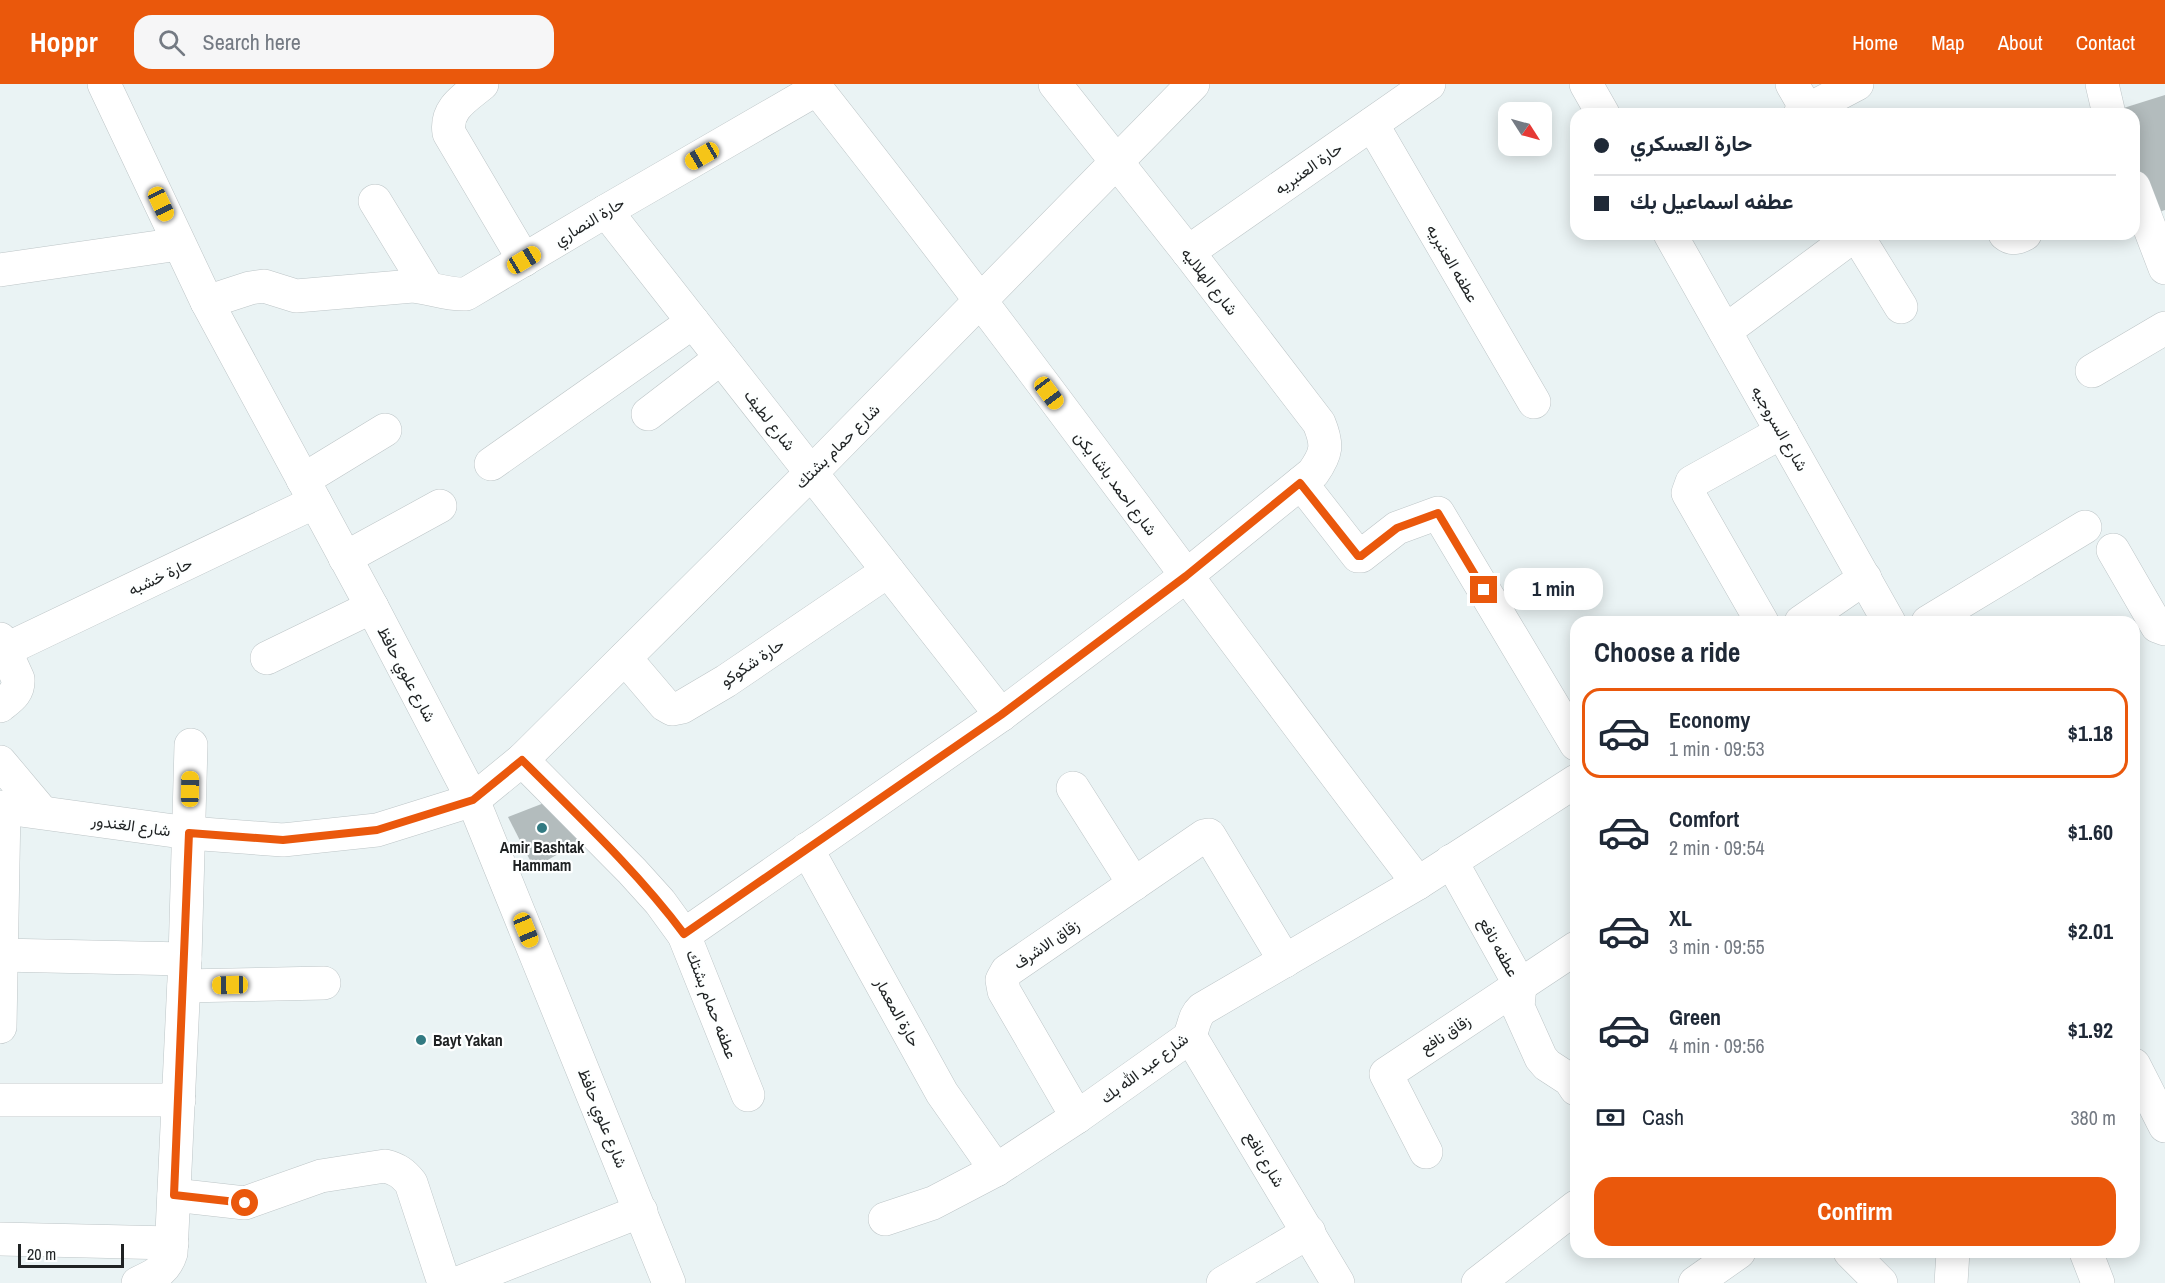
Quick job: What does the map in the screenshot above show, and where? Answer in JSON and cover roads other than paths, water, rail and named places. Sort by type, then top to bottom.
[{"type":"street","name":"شارع علوي حافظ","points":[[104,84],[207,302],[372,607],[473,800],[669,1283]]},
{"type":"street","points":[[482,84],[453,109],[449,117],[449,133],[524,260]]},
{"type":"street","name":"شارع الهلاليه","points":[[684,934],[1001,715],[1186,576],[1313,473],[1324,458],[1326,440],[1319,423],[1055,84]]},
{"type":"street","name":"شارع حمام بشتك","points":[[473,800],[522,760],[625,658],[811,473],[1193,84]]},
{"type":"street","name":"حارة العنبريه","points":[[1188,252],[1429,84]]},
{"type":"street","points":[[1586,84],[1600,108]]},
{"type":"street","points":[[1800,103],[1857,84]]},
{"type":"street","points":[[2102,84],[2108,108]]},
{"type":"street","name":"حارة النصاري","points":[[207,302],[250,288],[264,286],[296,296],[413,286],[450,295],[466,294],[815,87]]},
{"type":"street","name":"شارع احمد باشا يكن","points":[[815,87],[981,301],[1418,883]]},
{"type":"street","name":"عطفه العنبريه","points":[[1372,124],[1534,402]]},
{"type":"street","points":[[375,201],[428,288]]},
{"type":"street","points":[[2140,203],[2165,268]]},
{"type":"street","name":"شارع لطيف","points":[[606,211],[1001,715]]},
{"type":"street","name":"شارع السروجيه","points":[[1673,240],[1886,616]]},
{"type":"street","points":[[1725,331],[1848,240]]},
{"type":"street","points":[[1860,240],[1901,307]]},
{"type":"street","points":[[0,270],[179,244]]},
{"type":"street","points":[[491,464],[693,322]]},
{"type":"street","points":[[2092,371],[2165,328]]},
{"type":"street","points":[[648,414],[721,358]]},
{"type":"street","name":"حارة خشبه","points":[[2,644],[309,491],[385,430]]},
{"type":"street","points":[[1758,616],[1689,497],[1688,489],[1692,482],[1782,432]]},
{"type":"street","points":[[1300,483],[1358,556],[1397,528],[1438,513],[1570,734]]},
{"type":"street","points":[[345,558],[440,506]]},
{"type":"street","points":[[1938,616],[2085,527]]},
{"type":"street","points":[[2113,550],[2157,626],[2165,629]]},
{"type":"street","name":"حارة شكوكو","points":[[625,658],[665,705],[672,709],[682,707],[726,681],[888,571]]},
{"type":"street","points":[[1810,616],[1865,578]]},
{"type":"street","points":[[267,658],[372,607]]},
{"type":"street","points":[[0,706],[15,695],[19,685],[2,644]]},
{"type":"street","points":[[138,1283],[162,1269],[168,1262],[172,1243],[184,973],[190,745]]},
{"type":"street","name":"عطفه حمام بشتك","points":[[522,760],[632,871],[660,902],[684,934],[748,1095]]},
{"type":"street","points":[[0,762],[42,812]]},
{"type":"street","name":"شارع عبد الله بك","points":[[885,1219],[933,1203],[996,1170],[1077,1117],[1190,1036],[1194,1020],[1202,1009],[1418,883],[1570,785]]},
{"type":"street","points":[[1073,788],[1134,884],[1204,836],[1209,835],[1286,961]]},
{"type":"street","name":"شارع الغندور","points":[[2,808],[189,833],[283,840],[377,830],[473,800]]},
{"type":"street","points":[[0,1027],[2,808]]},
{"type":"street","name":"حارة المعمار","points":[[807,849],[942,1092],[996,1170]]},
{"type":"street","name":"عطفه نافع","points":[[1451,861],[1520,985],[1518,1007],[1541,1058],[1562,1060],[1570,1080]]},
{"type":"street","name":"زقاق الاشرف","points":[[1077,1117],[1004,991],[1002,980],[1007,971],[1134,884]]},
{"type":"street","name":"زقاق نافع","points":[[1426,1152],[1386,1074],[1570,952]]},
{"type":"street","points":[[1,955],[184,973],[324,983]]},
{"type":"street","name":"شارع نافع","points":[[1190,1036],[1338,1283]]},
{"type":"street","points":[[2140,1077],[2165,1126]]},
{"type":"street","points":[[0,1100],[179,1100]]},
{"type":"street","points":[[174,1195],[245,1203],[321,1176],[385,1166],[395,1169],[404,1174],[411,1183],[444,1283]]},
{"type":"street","points":[[458,1283],[641,1211]]},
{"type":"street","points":[[1478,1283],[1570,1212]]},
{"type":"street","points":[[1223,1283],[1309,1232]]},
{"type":"street","points":[[0,1239],[172,1243]]},
{"type":"street","points":[[1695,1283],[1730,1258]]},
{"type":"street","points":[[1856,1258],[1881,1283]]},
{"type":"street","points":[[1951,1283],[1953,1258]]},
{"type":"street","points":[[2088,1258],[2098,1283]]},
{"type":"place","name":"Amir Bashtak Hammam","points":[[542,828]]},
{"type":"place","name":"Bayt Yakan","points":[[421,1040]]}]
